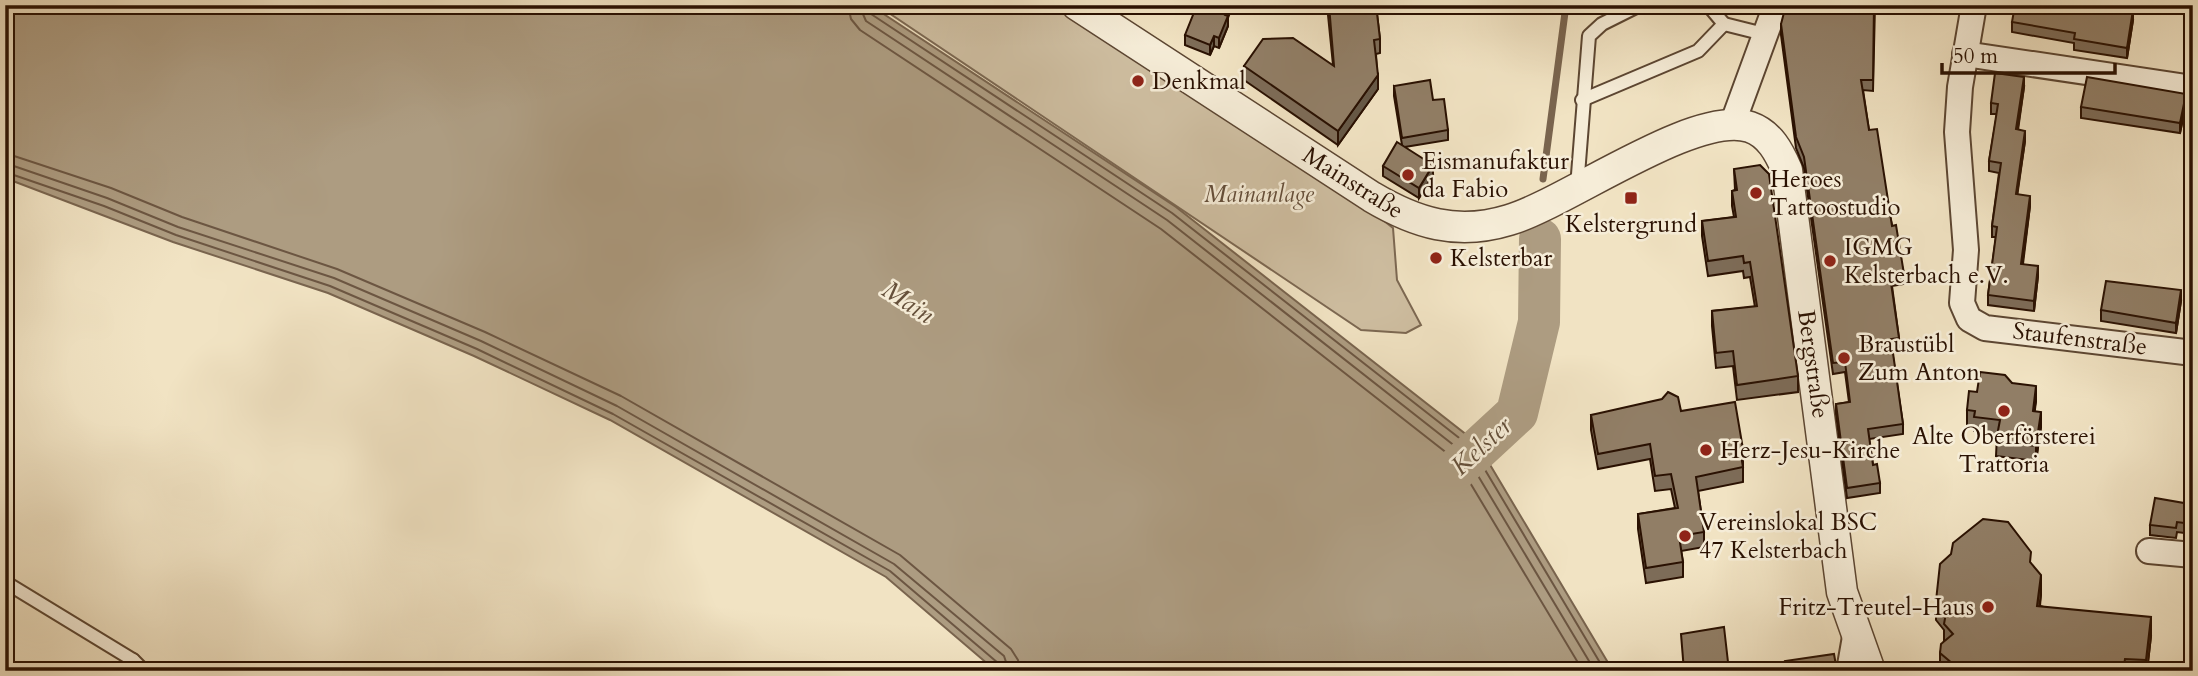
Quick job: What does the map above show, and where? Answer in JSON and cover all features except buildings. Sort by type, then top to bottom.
[{"type":"street","name":"Mainstraße","points":[[1077,5],[1371,197],[1412,220],[1433,225],[1468,227],[1510,220],[1710,127],[1732,125]]},
{"type":"street","points":[[1732,125],[1776,5]]},
{"type":"street","points":[[1974,5],[1965,54],[2193,88]]},
{"type":"street","name":"Staufenstraße","points":[[1965,54],[1957,132],[1966,250],[1962,303],[1969,319],[1985,328],[2193,353]]},
{"type":"street","name":"Bergstraße","points":[[1732,125],[1749,127],[1764,135],[1779,152],[1787,170],[1842,592],[1870,671]]},
{"type":"street","points":[[2149,551],[2193,555]]},
{"type":"street","points":[[1849,671],[1856,631]]},
{"type":"lane","points":[[1577,187],[1589,36],[1602,23],[1640,5]]},
{"type":"lane","points":[[1708,5],[1724,24],[1764,34]]},
{"type":"lane","points":[[1582,100],[1698,51],[1724,24]]},
{"type":"lane","points":[[5,582],[133,660],[144,671]]},
{"type":"lane","points":[[123,671],[133,660]]},
{"type":"green space","name":"Mainanlage","points":[[877,5],[1072,5],[1293,149],[1393,228],[1397,280],[1421,325],[1406,333],[1361,330]]},
{"type":"water","name":"Main","points":[[5,5],[870,5],[1176,207],[1477,443],[1613,671],[996,671],[886,577],[610,420],[474,356],[328,293],[173,242],[5,178]]},
{"type":"waterway","name":"Kelster","points":[[1543,179],[1566,5]]},
{"type":"waterway","name":"Kelster","points":[[1439,485],[1517,413],[1539,322],[1540,239]]},
{"type":"place","name":"Denkmal","points":[[1138,81]]},
{"type":"place","name":"Eismanufaktur da Fabio","points":[[1408,175]]},
{"type":"place","name":"Heroes Tattoostudio","points":[[1756,193]]},
{"type":"place","name":"Kelstergrund","points":[[1631,198]]},
{"type":"place","name":"Kelsterbar","points":[[1436,258]]},
{"type":"place","name":"IGMG Kelsterbach e.V.","points":[[1830,261]]},
{"type":"place","name":"Braustübl Zum Anton","points":[[1844,358]]},
{"type":"place","name":"Alte Oberförsterei Trattoria","points":[[2004,411]]},
{"type":"place","name":"Herz-Jesu-Kirche","points":[[1706,450]]},
{"type":"place","name":"Vereinslokal BSC 47 Kelsterbach","points":[[1685,536]]},
{"type":"place","name":"Fritz-Treutel-Haus","points":[[1988,607]]}]
